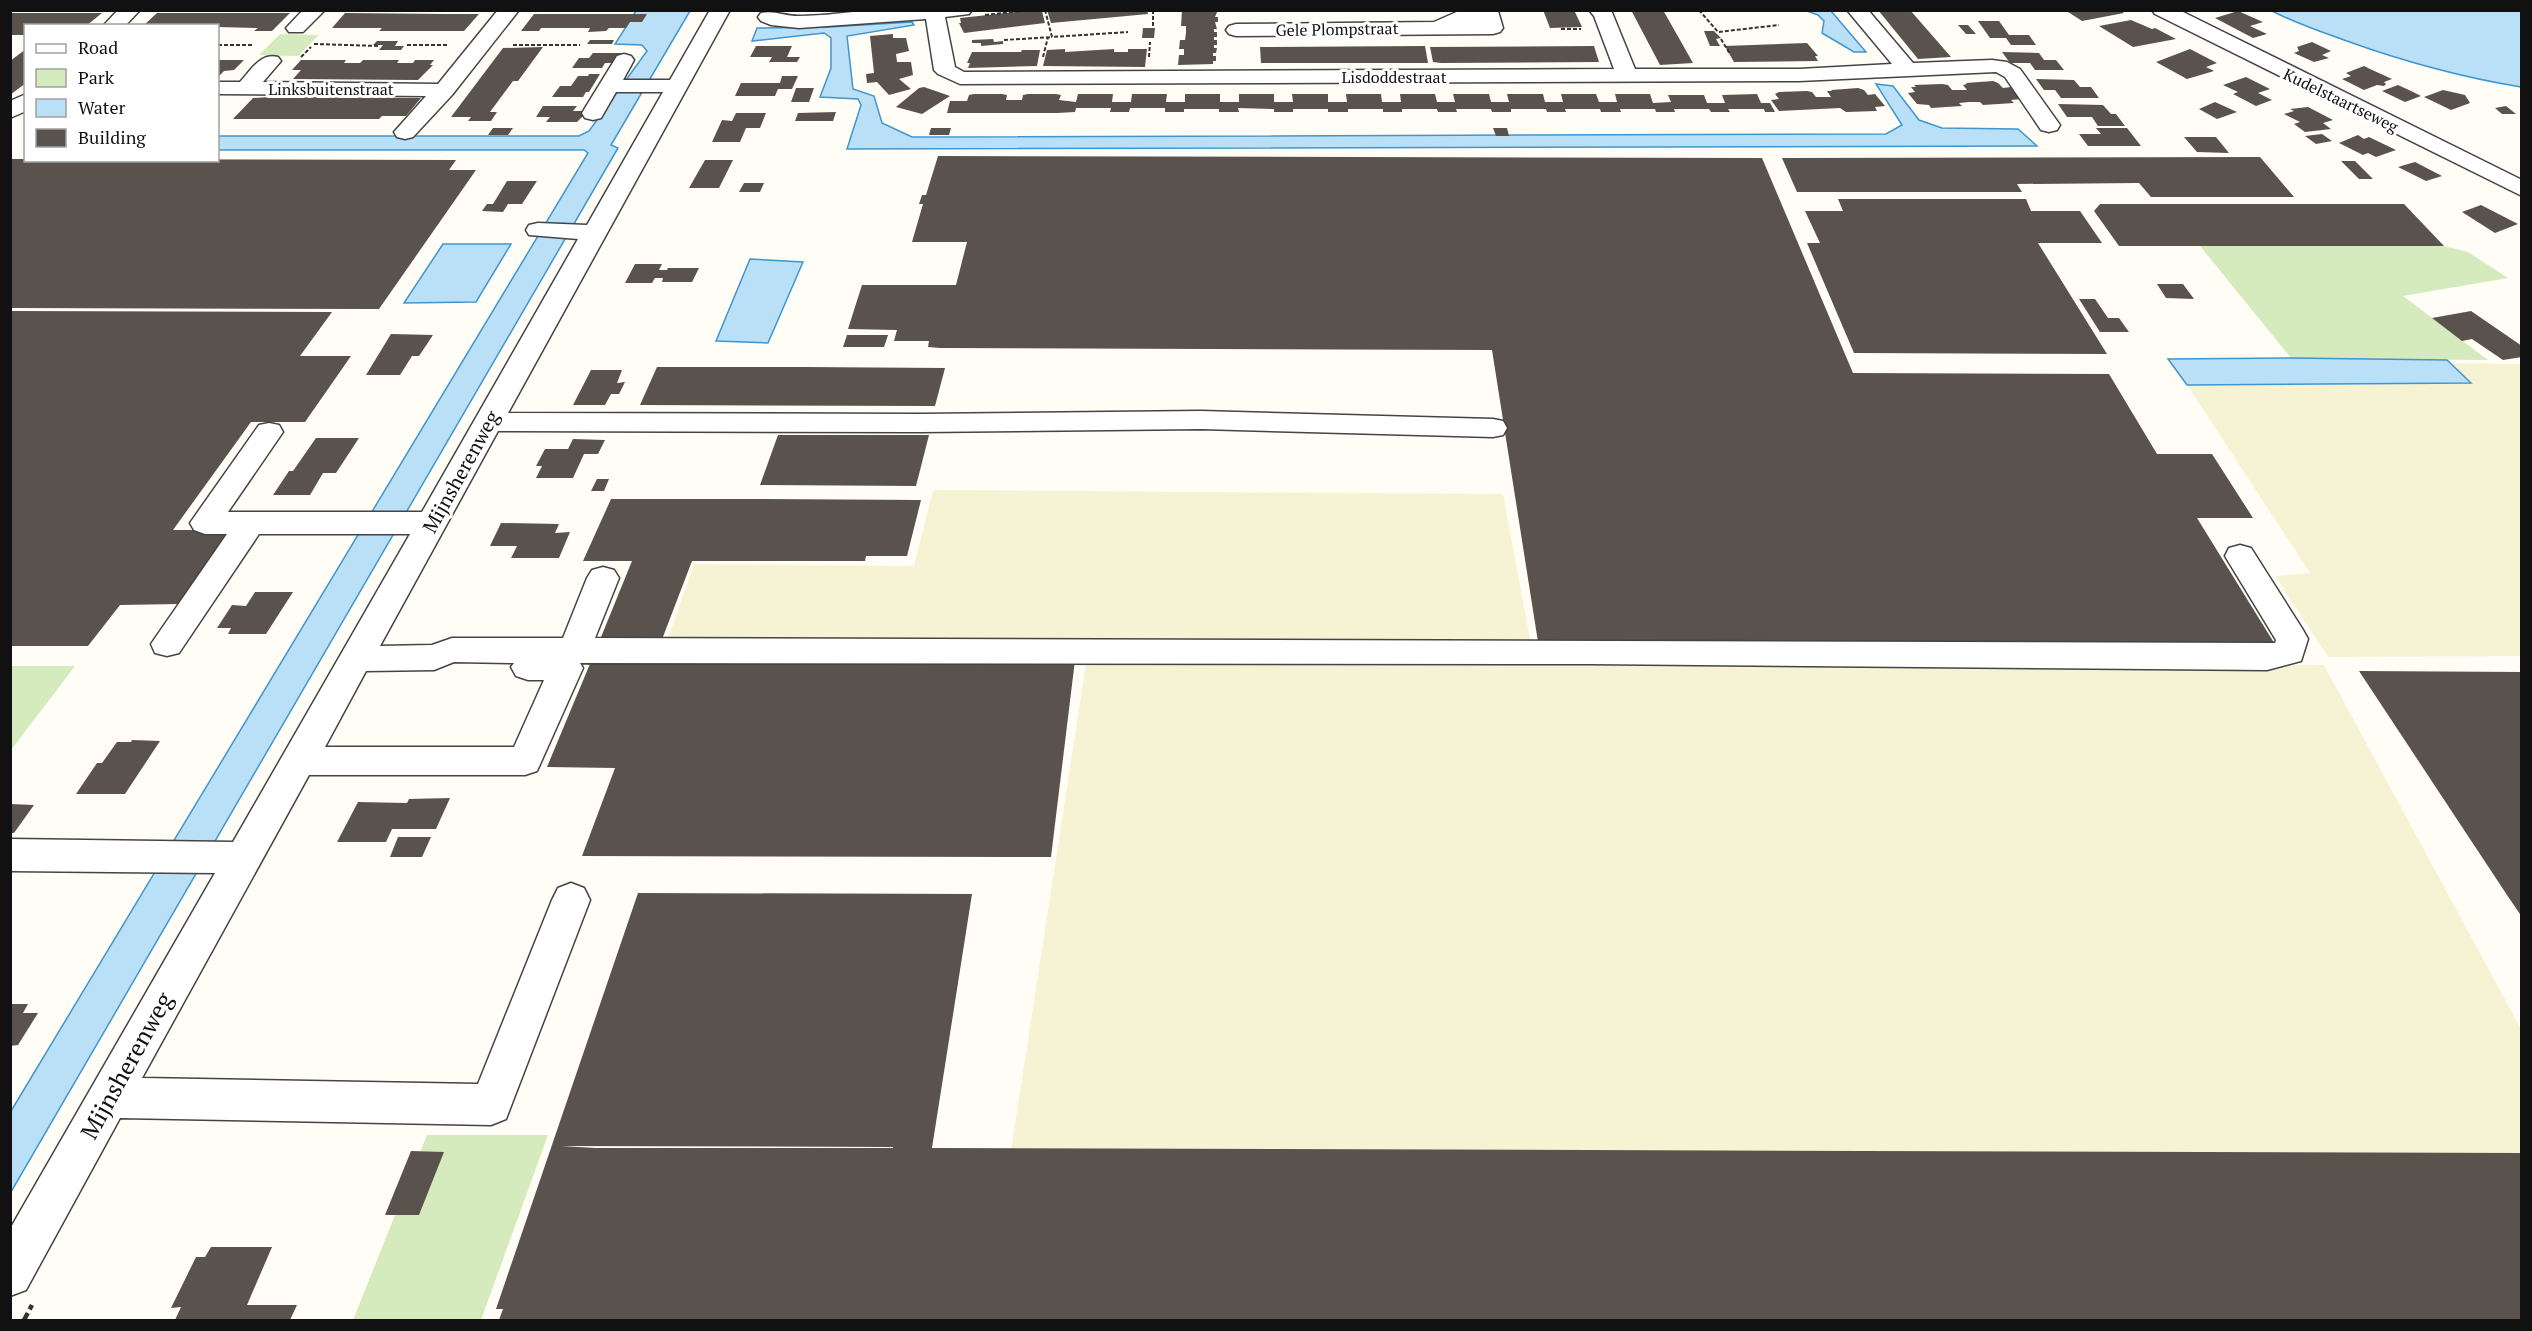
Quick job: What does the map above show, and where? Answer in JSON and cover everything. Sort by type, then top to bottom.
[{"type":"street","points":[[115,24],[130,10]]},
{"type":"street","points":[[302,36],[315,10]]},
{"type":"street","points":[[405,132],[444,90],[508,10]]},
{"type":"street","points":[[730,15],[768,17],[792,13],[873,10]]},
{"type":"street","points":[[768,17],[778,21],[799,22],[962,10]]},
{"type":"street","points":[[1599,10],[1627,76]]},
{"type":"street","points":[[1857,10],[1906,68]]},
{"type":"street","name":"Kudelstaartseweg","points":[[2162,10],[2522,189]]},
{"type":"street","name":"Lisdoddestraat","points":[[934,12],[945,70],[960,78],[1236,45],[1627,76],[1799,75],[1906,68],[1992,66],[2009,70],[2049,125]]},
{"type":"street","name":"Mijnsherenweg","points":[[10,1274],[109,1098],[228,858],[299,761],[489,422],[584,232],[667,86],[730,15]]},
{"type":"street","name":"Gele Plompstraat","points":[[1236,45],[1438,28]]},
{"type":"street","points":[[593,113],[613,86],[624,60]]},
{"type":"street","points":[[245,88],[271,61]]},
{"type":"street","points":[[613,86],[667,86]]},
{"type":"street","name":"Linksbuitenstraat","points":[[219,88],[444,90]]},
{"type":"street","points":[[10,112],[24,102]]},
{"type":"street","points":[[538,230],[584,232]]},
{"type":"street","points":[[489,422],[920,423],[1201,420],[1493,428]]},
{"type":"street","points":[[269,432],[204,523],[432,523]]},
{"type":"street","points":[[167,644],[250,523]]},
{"type":"street","points":[[356,659],[434,657],[452,650],[1602,652],[2267,657],[2289,652],[2292,639],[2240,556]]},
{"type":"street","points":[[574,650],[603,578]]},
{"type":"street","points":[[299,761],[525,761],[566,668],[444,666],[434,657]]},
{"type":"street","points":[[10,855],[228,858]]},
{"type":"street","points":[[109,1098],[491,1105],[571,900]]},
{"type":"path","points":[[1045,10],[1052,37]]},
{"type":"path","points":[[1153,10],[1153,26]]},
{"type":"path","points":[[1699,10],[1718,32],[1779,25]]},
{"type":"path","points":[[1004,40],[1128,32]]},
{"type":"path","points":[[302,36],[313,44],[379,46]]},
{"type":"path","points":[[301,57],[313,44]]},
{"type":"path","points":[[219,45],[256,45]]},
{"type":"shaded area","points":[[2450,363],[2521,364],[2521,656],[2328,657],[2275,576],[2310,573],[2187,385],[2470,383]]},
{"type":"shaded area","points":[[933,490],[1503,494],[1534,660],[2324,665],[2521,1029],[2521,1153],[1010,1157],[1088,651],[664,650],[694,564],[914,566]]},
{"type":"green space","points":[[280,34],[319,35],[298,56],[259,55]]},
{"type":"green space","points":[[2200,246],[2444,246],[2468,252],[2508,278],[2403,296],[2488,360],[2291,358]]},
{"type":"green space","points":[[10,666],[75,666],[11,750]]},
{"type":"green space","points":[[427,1135],[548,1135],[481,1320],[353,1320]]},
{"type":"water","points":[[636,11],[690,11],[611,145],[618,148],[11,1192],[11,1111],[588,153],[584,150],[219,150],[219,136],[579,136],[589,131],[647,51],[642,45],[615,44]]},
{"type":"water","points":[[1807,11],[1831,11],[1866,52],[1854,52],[1822,33],[1824,21],[1818,15]]},
{"type":"water","points":[[2272,11],[2521,11],[2521,87],[2431,68],[2388,55],[2307,27]]},
{"type":"water","points":[[912,22],[914,25],[847,36],[853,89],[874,96],[882,123],[912,137],[1886,134],[1902,125],[1876,84],[1893,86],[1919,120],[1942,128],[2018,129],[2037,146],[847,149],[861,105],[858,99],[820,97],[831,68],[831,38],[824,33],[752,41],[757,28]]},
{"type":"water","points":[[443,244],[511,244],[476,302],[404,303]]},
{"type":"water","points":[[750,259],[803,262],[768,343],[716,341]]},
{"type":"water","points":[[2168,359],[2447,360],[2471,383],[2187,385]]},
{"type":"building","points":[[1047,10],[1147,10],[1148,14],[1051,23]]},
{"type":"building","points":[[1182,10],[1218,10],[1215,17],[1218,17],[1218,22],[1215,22],[1217,29],[1214,29],[1214,32],[1217,32],[1214,40],[1217,40],[1217,45],[1214,45],[1214,48],[1217,48],[1216,53],[1213,53],[1216,61],[1213,61],[1213,64],[1178,65],[1179,55],[1184,55],[1184,49],[1179,49],[1180,40],[1185,40],[1186,33],[1186,26],[1181,26]]},
{"type":"building","points":[[1543,10],[1577,10],[1575,12],[1582,27],[1550,28]]},
{"type":"building","points":[[1631,10],[1663,10],[1693,63],[1660,65]]},
{"type":"building","points":[[1878,10],[1910,10],[1951,57],[1918,59]]},
{"type":"building","points":[[2065,10],[2120,10],[2124,13],[2082,21]]},
{"type":"building","points":[[1042,11],[1045,23],[964,33],[959,23],[961,23],[960,18]]},
{"type":"building","points":[[2238,11],[2263,22],[2250,26],[2267,34],[2253,38],[2215,18]]},
{"type":"building","points":[[10,13],[102,13],[88,24],[24,24],[24,35],[10,35]]},
{"type":"building","points":[[157,13],[290,13],[272,31],[254,31],[258,28],[219,27],[219,24],[145,24]]},
{"type":"building","points":[[345,13],[479,14],[464,31],[379,31],[382,28],[332,28]]},
{"type":"building","points":[[534,14],[647,14],[642,22],[630,22],[626,28],[609,28],[606,31],[588,32],[590,28],[541,28],[539,31],[521,31]]},
{"type":"building","points":[[2131,20],[2152,29],[2155,28],[2176,39],[2133,47],[2099,26]]},
{"type":"building","points":[[1978,21],[1999,21],[2009,35],[2029,35],[2036,45],[2011,45],[2006,38],[1990,38]]},
{"type":"building","points":[[1958,25],[1968,25],[1976,34],[1966,34]]},
{"type":"building","points":[[1143,28],[1155,28],[1154,38],[1142,38]]},
{"type":"building","points":[[1704,31],[1714,31],[1721,38],[1716,39],[1720,46],[1710,46]]},
{"type":"building","points":[[893,34],[893,38],[906,38],[909,51],[896,54],[897,62],[911,62],[913,75],[899,79],[911,89],[889,95],[877,82],[867,83],[866,74],[874,73],[870,36]]},
{"type":"building","points":[[993,39],[994,42],[1003,41],[1003,44],[981,46],[981,43],[972,43],[972,40]]},
{"type":"building","points":[[590,40],[614,40],[612,44],[587,44]]},
{"type":"building","points":[[377,41],[398,41],[395,46],[404,46],[401,50],[379,50],[383,45],[373,45]]},
{"type":"building","points":[[2312,42],[2331,51],[2322,55],[2329,58],[2314,62],[2294,53],[2299,51],[2297,47]]},
{"type":"building","points":[[1807,43],[1818,56],[1815,56],[1818,61],[1734,62],[1725,46]]},
{"type":"building","points":[[756,46],[792,46],[787,57],[800,57],[797,62],[769,62],[772,57],[750,57]]},
{"type":"building","points":[[1425,46],[1428,63],[1261,63],[1260,47]]},
{"type":"building","points":[[1594,46],[1599,62],[1441,63],[1433,62],[1430,47]]},
{"type":"building","points":[[543,47],[518,81],[513,81],[490,112],[497,112],[491,121],[468,121],[471,117],[451,117],[503,48]]},
{"type":"building","points":[[1065,49],[1065,52],[1114,49],[1114,52],[1128,52],[1128,49],[1147,49],[1145,67],[1043,66],[1047,50]]},
{"type":"building","points":[[2190,49],[2217,63],[2206,67],[2214,71],[2187,79],[2156,62]]},
{"type":"building","points":[[24,50],[24,84],[10,95],[10,61]]},
{"type":"building","points":[[1022,50],[1040,50],[1037,66],[968,68],[970,63],[967,63],[972,52],[1021,52]]},
{"type":"building","points":[[2002,52],[2039,53],[2044,60],[2056,60],[2064,70],[2035,70],[2030,63],[2010,63]]},
{"type":"building","points":[[593,53],[621,53],[618,58],[619,63],[605,63],[602,68],[572,68],[579,58],[589,58]]},
{"type":"building","points":[[219,60],[244,60],[234,70],[224,71],[219,76]]},
{"type":"building","points":[[301,60],[346,60],[344,63],[360,63],[363,60],[399,60],[397,63],[413,63],[415,60],[434,60],[430,65],[433,65],[418,80],[293,79],[301,70],[292,70]]},
{"type":"building","points":[[2364,66],[2392,79],[2384,82],[2386,84],[2384,86],[2377,85],[2364,90],[2342,79],[2351,76],[2346,73]]},
{"type":"building","points":[[600,74],[589,92],[586,92],[583,97],[552,97],[560,86],[571,86],[578,76]]},
{"type":"building","points":[[782,76],[798,76],[792,89],[778,89],[775,96],[735,96],[741,83],[780,83]]},
{"type":"building","points":[[2246,77],[2270,89],[2258,93],[2272,100],[2256,106],[2233,94],[2238,92],[2223,85]]},
{"type":"building","points":[[2036,79],[2074,80],[2080,87],[2091,87],[2099,98],[2061,98],[2055,90],[2044,90]]},
{"type":"building","points":[[1993,81],[2003,88],[2011,87],[2021,99],[2011,100],[2014,103],[1983,105],[1980,102],[1969,102],[1959,103],[1962,106],[1931,108],[1929,105],[1917,104],[1908,93],[1915,92],[1911,87],[1916,87],[1914,85],[1942,84],[1948,85],[1952,90],[1967,90],[1963,85],[1966,83]]},
{"type":"building","points":[[2398,85],[2421,96],[2405,102],[2382,91]]},
{"type":"building","points":[[924,87],[950,96],[922,114],[896,107],[919,88]]},
{"type":"building","points":[[796,88],[814,88],[809,102],[791,102]]},
{"type":"building","points":[[1858,88],[1864,90],[1868,95],[1875,94],[1885,106],[1875,107],[1877,111],[1846,112],[1840,108],[1779,111],[1771,100],[1779,99],[1775,94],[1779,92],[1807,91],[1812,92],[1816,97],[1831,97],[1827,91]]},
{"type":"building","points":[[2443,90],[2465,95],[2470,103],[2451,110],[2424,97]]},
{"type":"building","points":[[1002,94],[1007,95],[1006,100],[1022,100],[1023,95],[1028,94],[1056,94],[1061,95],[1059,100],[1076,102],[1078,94],[1113,94],[1112,102],[1131,102],[1132,94],[1167,94],[1166,102],[1185,102],[1185,94],[1220,94],[1220,102],[1239,102],[1239,94],[1274,94],[1274,102],[1293,102],[1292,94],[1328,94],[1328,102],[1347,102],[1346,94],[1381,94],[1382,102],[1401,102],[1400,94],[1435,94],[1437,102],[1455,102],[1453,94],[1489,94],[1491,102],[1509,102],[1507,94],[1543,94],[1545,102],[1563,102],[1561,94],[1596,94],[1599,102],[1617,102],[1615,94],[1650,94],[1653,103],[1671,102],[1668,95],[1704,95],[1707,103],[1725,103],[1722,95],[1757,94],[1761,103],[1770,103],[1775,112],[1765,112],[1764,109],[1728,109],[1730,112],[1711,112],[1709,109],[1674,109],[1675,112],[1656,112],[1655,109],[1620,109],[1621,112],[1601,112],[1600,109],[1565,109],[1566,112],[1547,112],[1546,109],[1511,109],[1511,112],[1492,112],[1491,109],[1456,109],[1457,112],[1438,112],[1437,109],[1402,109],[1402,112],[1383,112],[1383,109],[1348,109],[1348,112],[1328,112],[1328,109],[1293,109],[1293,112],[1274,112],[1274,109],[1238,108],[1239,112],[1219,112],[1219,109],[1184,109],[1184,112],[1165,112],[1165,108],[1130,108],[1129,112],[1110,112],[1111,108],[1076,108],[1075,112],[1057,113],[947,113],[950,101],[967,101],[969,95]]},
{"type":"building","points":[[287,96],[421,98],[406,116],[382,116],[379,119],[233,119],[253,98]]},
{"type":"building","points":[[2215,102],[2237,112],[2217,119],[2199,109]]},
{"type":"building","points":[[2058,104],[2103,105],[2111,114],[2116,114],[2125,126],[2098,126],[2092,117],[2067,117]]},
{"type":"building","points":[[543,106],[577,106],[573,111],[588,111],[577,122],[546,122],[550,117],[536,117]]},
{"type":"building","points":[[2506,106],[2516,114],[2502,114],[2495,108]]},
{"type":"building","points":[[2308,107],[2333,120],[2323,123],[2331,129],[2305,132],[2294,124],[2300,122],[2284,114],[2294,111],[2290,109]]},
{"type":"building","points":[[836,112],[833,121],[795,121],[798,113]]},
{"type":"building","points":[[736,113],[766,113],[760,128],[746,128],[740,142],[712,142],[722,120],[732,121]]},
{"type":"building","points":[[493,128],[513,128],[508,135],[488,135]]},
{"type":"building","points":[[931,128],[951,128],[949,135],[929,135]]},
{"type":"building","points":[[1493,128],[1507,128],[1509,136],[1496,136]]},
{"type":"building","points":[[2096,128],[2127,128],[2141,146],[2088,146],[2079,134],[2101,134]]},
{"type":"building","points":[[2322,134],[2332,141],[2316,144],[2305,136]]},
{"type":"building","points":[[2358,135],[2364,139],[2369,137],[2396,150],[2376,157],[2368,153],[2363,155],[2339,143]]},
{"type":"building","points":[[2184,137],[2216,137],[2229,153],[2197,152]]},
{"type":"building","points":[[938,156],[1762,158],[1853,373],[2109,374],[2157,454],[2212,454],[2253,518],[2197,518],[2276,646],[1538,642],[1492,350],[940,348],[928,347],[929,341],[894,341],[897,330],[848,329],[862,285],[956,285],[967,242],[912,242],[923,204],[919,204],[922,195],[926,195]]},
{"type":"building","points":[[2260,157],[2294,197],[2151,197],[2139,183],[2017,184],[2022,192],[1797,192],[1782,158]]},
{"type":"building","points":[[10,159],[24,159],[24,162],[456,160],[449,170],[476,170],[379,309],[10,308]]},
{"type":"building","points":[[705,160],[733,160],[719,188],[689,188]]},
{"type":"building","points":[[2341,161],[2355,161],[2373,179],[2359,179]]},
{"type":"building","points":[[2415,162],[2442,176],[2426,181],[2398,167]]},
{"type":"building","points":[[507,181],[537,181],[522,204],[508,204],[503,212],[482,211],[487,204],[493,204]]},
{"type":"building","points":[[744,183],[764,183],[760,192],[739,192]]},
{"type":"building","points":[[1838,199],[2026,199],[2031,211],[2080,211],[2102,243],[2038,243],[2107,354],[1854,353],[1807,243],[1820,243],[1805,211],[1843,211]]},
{"type":"building","points":[[2100,204],[2404,204],[2444,246],[2119,246],[2094,211]]},
{"type":"building","points":[[2481,205],[2518,224],[2495,233],[2462,212]]},
{"type":"building","points":[[635,264],[662,264],[659,270],[699,268],[692,282],[662,282],[663,278],[655,278],[652,283],[625,283]]},
{"type":"building","points":[[2157,284],[2183,284],[2194,299],[2166,298]]},
{"type":"building","points":[[2079,299],[2095,299],[2108,318],[2119,318],[2129,332],[2100,332]]},
{"type":"building","points":[[10,311],[332,312],[300,356],[351,356],[305,422],[251,422],[173,530],[231,530],[179,604],[120,605],[88,646],[10,646]]},
{"type":"building","points":[[2471,311],[2522,346],[2522,357],[2503,360],[2472,339],[2462,341],[2432,318]]},
{"type":"building","points":[[391,334],[433,335],[419,356],[412,356],[400,375],[366,375]]},
{"type":"building","points":[[847,335],[888,335],[884,347],[843,347]]},
{"type":"building","points":[[657,367],[945,368],[935,406],[640,405]]},
{"type":"building","points":[[591,370],[622,370],[617,383],[625,382],[619,394],[611,394],[605,405],[573,405]]},
{"type":"building","points":[[778,435],[929,435],[916,486],[760,485]]},
{"type":"building","points":[[316,438],[359,438],[336,473],[323,473],[310,495],[273,495],[289,471],[293,471]]},
{"type":"building","points":[[573,439],[605,440],[598,454],[584,454],[573,478],[536,478],[542,466],[536,466],[545,449],[568,449]]},
{"type":"building","points":[[597,479],[609,479],[604,491],[591,491]]},
{"type":"building","points":[[611,499],[921,500],[907,556],[866,556],[865,561],[692,561],[661,642],[599,642],[632,561],[583,561]]},
{"type":"building","points":[[501,523],[559,524],[555,533],[570,532],[559,558],[511,558],[517,546],[490,546]]},
{"type":"building","points":[[255,592],[293,592],[266,634],[228,634],[231,628],[217,628],[232,605],[246,606]]},
{"type":"building","points":[[592,659],[1075,660],[1051,857],[582,856],[615,768],[547,767]]},
{"type":"building","points":[[2359,671],[2522,672],[2522,917],[2509,898]]},
{"type":"building","points":[[132,740],[160,741],[125,794],[76,794],[97,763],[102,763],[117,742],[131,742]]},
{"type":"building","points":[[450,798],[436,829],[392,829],[386,842],[337,842],[358,802],[407,803],[409,799]]},
{"type":"building","points":[[10,804],[34,805],[14,833],[10,833]]},
{"type":"building","points":[[398,837],[431,837],[422,857],[390,857]]},
{"type":"building","points":[[638,893],[972,894],[932,1148],[2522,1153],[2522,1320],[499,1320],[503,1309],[496,1309]],"holes":[[[561,1146],[893,1147],[596,1148]]]},
{"type":"building","points":[[10,1004],[28,1004],[23,1013],[38,1013],[18,1045],[10,1046]]},
{"type":"building","points":[[411,1151],[444,1152],[419,1215],[385,1215]]},
{"type":"building","points":[[211,1247],[272,1247],[247,1305],[297,1305],[290,1320],[175,1320],[181,1307],[171,1308],[196,1257],[205,1257]]}]
